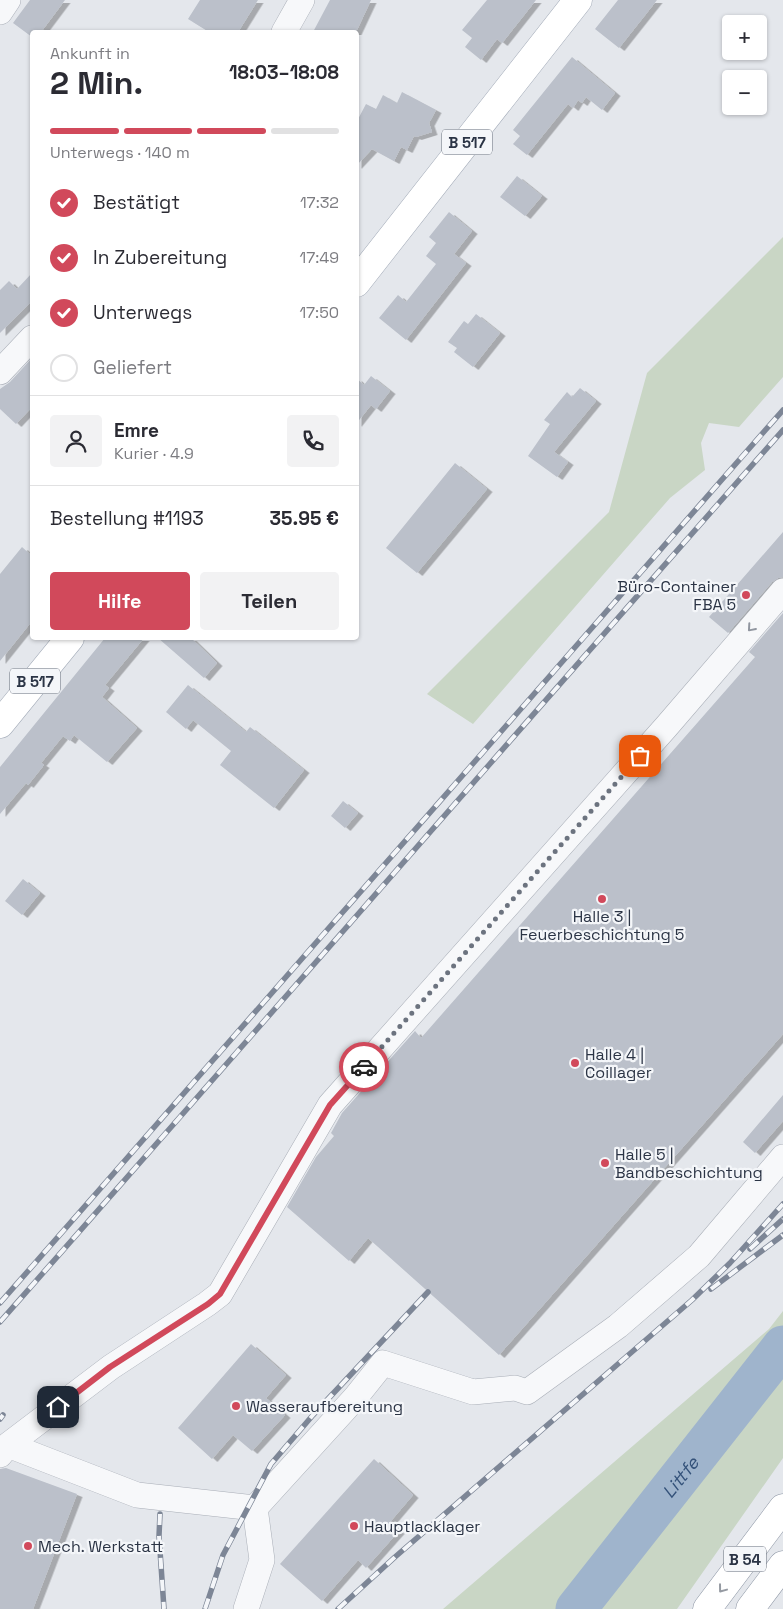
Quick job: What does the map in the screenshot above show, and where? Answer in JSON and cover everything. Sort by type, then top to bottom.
[{"type":"main road","name":"B 517","points":[[359,279],[578,0]]},
{"type":"main road","name":"B 517","points":[[0,724],[68,640]]},
{"type":"main road","name":"B 54","points":[[707,1609],[783,1508]]},
{"type":"main road","name":"B 54","points":[[750,1609],[783,1565]]},
{"type":"street","points":[[0,12],[8,0]]},
{"type":"street","points":[[285,30],[302,0]]},
{"type":"street","points":[[0,372],[30,340]]},
{"type":"street","points":[[4,1450],[110,1367],[208,1304],[220,1294],[330,1105],[666,727],[783,591]]},
{"type":"street","points":[[255,1508],[356,1398],[384,1363],[473,1392],[515,1388],[527,1392],[618,1326],[699,1256],[783,1157]]},
{"type":"street","points":[[4,1450],[137,1495],[255,1508]]},
{"type":"street","points":[[246,1609],[262,1560],[255,1508]]},
{"type":"green space","points":[[783,237],[783,377],[739,427],[709,423],[701,443],[705,470],[670,498],[473,724],[427,694],[609,512],[647,373]]},
{"type":"green space","points":[[783,1311],[783,1458],[677,1609],[443,1609],[769,1329]]},
{"type":"building","points":[[30,0],[65,0],[42,30],[30,30],[30,36],[13,23]]},
{"type":"building","points":[[200,0],[258,0],[239,30],[206,30],[188,19]]},
{"type":"building","points":[[330,0],[371,0],[357,30],[314,30]]},
{"type":"building","points":[[487,0],[536,0],[502,43],[497,39],[481,60],[465,47],[472,38],[462,30]]},
{"type":"building","points":[[618,0],[657,0],[619,48],[595,29]]},
{"type":"building","points":[[572,57],[615,93],[602,110],[586,97],[582,103],[578,100],[573,108],[568,104],[527,155],[513,144],[520,136],[513,130]]},
{"type":"building","points":[[402,92],[436,110],[429,123],[432,132],[414,136],[407,150],[401,147],[394,161],[372,149],[359,163],[359,117],[366,104],[376,109],[383,95],[397,103]]},
{"type":"building","points":[[517,176],[542,196],[525,216],[500,197]]},
{"type":"building","points":[[449,212],[472,231],[454,254],[466,263],[406,340],[379,318],[398,295],[406,302],[436,264],[426,256],[436,243],[429,237]]},
{"type":"building","points":[[30,275],[30,303],[0,333],[0,290],[9,281],[17,289]]},
{"type":"building","points":[[476,314],[500,333],[473,367],[454,352],[457,348],[448,342],[464,321],[468,324]]},
{"type":"building","points":[[30,360],[30,409],[16,424],[0,409],[0,389],[10,382]]},
{"type":"building","points":[[371,376],[390,391],[376,409],[371,405],[359,420],[359,381],[364,385]]},
{"type":"building","points":[[580,388],[596,401],[554,452],[568,462],[557,477],[528,456],[550,424],[544,420],[567,392],[572,397]]},
{"type":"building","points":[[455,463],[487,489],[417,573],[386,548]]},
{"type":"building","name":"Büro-Container FBA 5","points":[[783,532],[783,577],[772,582],[728,633],[709,617]]},
{"type":"building","points":[[22,547],[30,554],[30,624],[0,661],[0,574]]},
{"type":"building","points":[[783,613],[783,1034],[499,1355],[368,1238],[349,1261],[287,1207],[316,1157],[334,1136],[331,1133],[342,1113],[415,1031],[421,1038],[755,657],[749,652]]},
{"type":"building","points":[[103,640],[142,640],[105,685],[109,688],[102,697],[137,728],[107,762],[74,735],[70,741],[63,736],[41,763],[44,765],[28,785],[26,783],[0,814],[0,767]]},
{"type":"building","points":[[160,640],[193,640],[217,663],[204,678]]},
{"type":"building","points":[[188,685],[246,732],[250,727],[304,770],[274,808],[220,765],[231,751],[193,720],[186,729],[166,712]]},
{"type":"building","points":[[343,801],[358,813],[345,828],[331,816]]},
{"type":"building","points":[[23,879],[40,893],[22,915],[5,901]]},
{"type":"building","points":[[783,1095],[783,1121],[755,1153],[743,1142]]},
{"type":"building","name":"Wasseraufbereitung","points":[[251,1344],[286,1375],[266,1398],[285,1415],[252,1451],[233,1435],[212,1459],[178,1428]]},
{"type":"building","name":"Hauptlacklager","points":[[374,1459],[413,1495],[390,1522],[399,1531],[366,1568],[358,1560],[322,1601],[280,1564]]},
{"type":"building","name":"Mech. Werkstatt","points":[[6,1468],[77,1494],[33,1609],[0,1609],[0,1469]]},
{"type":"waterway","name":"Littfe","points":[[576,1609],[783,1346]]},
{"type":"railway","points":[[0,1303],[783,410]]},
{"type":"railway","points":[[0,1322],[783,430]]},
{"type":"railway","points":[[338,1609],[395,1557],[692,1300],[730,1263],[783,1204]]},
{"type":"railway","points":[[750,1249],[783,1219]]},
{"type":"railway","points":[[711,1289],[783,1235]]},
{"type":"railway","points":[[205,1609],[223,1555],[271,1464],[313,1415],[428,1292]]},
{"type":"railway","points":[[0,1419],[3,1415]]},
{"type":"railway","points":[[160,1514],[159,1536],[164,1609]]},
{"type":"way so far","points":[[364,1067],[640,756]]},
{"type":"place","name":"Büro-Container FBA 5","points":[[746,595]]},
{"type":"place","name":"Halle 3 | Feuerbeschichtung 5","points":[[602,899]]},
{"type":"place","name":"Halle 4 | Coillager","points":[[575,1063]]},
{"type":"place","name":"Halle 5 | Bandbeschichtung","points":[[605,1163]]},
{"type":"place","name":"Wasseraufbereitung","points":[[236,1406]]},
{"type":"place","name":"Hauptlacklager","points":[[354,1526]]},
{"type":"place","name":"Mech. Werkstatt","points":[[28,1546]]},
{"type":"route","points":[[58,1407],[110,1367],[208,1304],[220,1294],[330,1105],[364,1067]]}]
